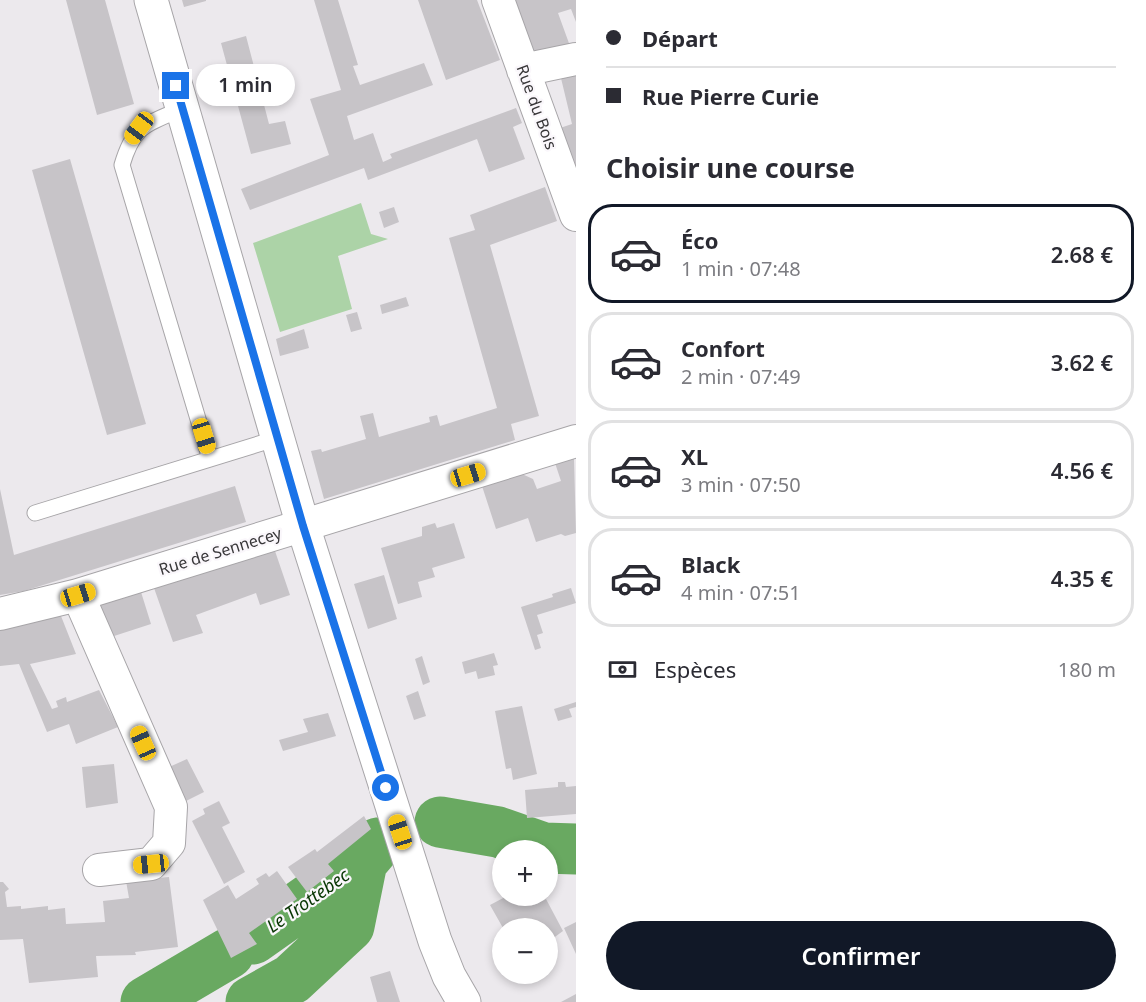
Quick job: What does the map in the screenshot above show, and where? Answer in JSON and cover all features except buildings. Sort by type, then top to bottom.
[{"type":"street","points":[[151,0],[303,526],[435,941],[449,976],[464,1002]]},
{"type":"street","name":"Rue du Bois","points":[[498,0],[576,215]]},
{"type":"street","points":[[524,70],[576,59]]},
{"type":"street","name":"Rue de Sennecey","points":[[0,614],[78,595],[576,441]]},
{"type":"street","points":[[78,595],[171,807],[169,843],[151,864],[99,870]]},
{"type":"lane","points":[[183,108],[139,128],[128,142],[122,165],[210,459]]},
{"type":"lane","points":[[35,513],[278,438]]},
{"type":"green space","points":[[361,203],[371,234],[388,239],[338,256],[352,309],[280,332],[253,243]]},
{"type":"waterway","points":[[440,822],[498,832],[544,848],[576,849]]},
{"type":"waterway","points":[[251,1002],[292,979],[349,926],[362,862],[378,843]]},
{"type":"waterway","name":"Le Trottebec","points":[[253,939],[362,862]]},
{"type":"waterway","name":"Le Trottebec","points":[[146,1002],[229,953]]},
{"type":"route","points":[[176,86],[303,526],[386,788]]}]
